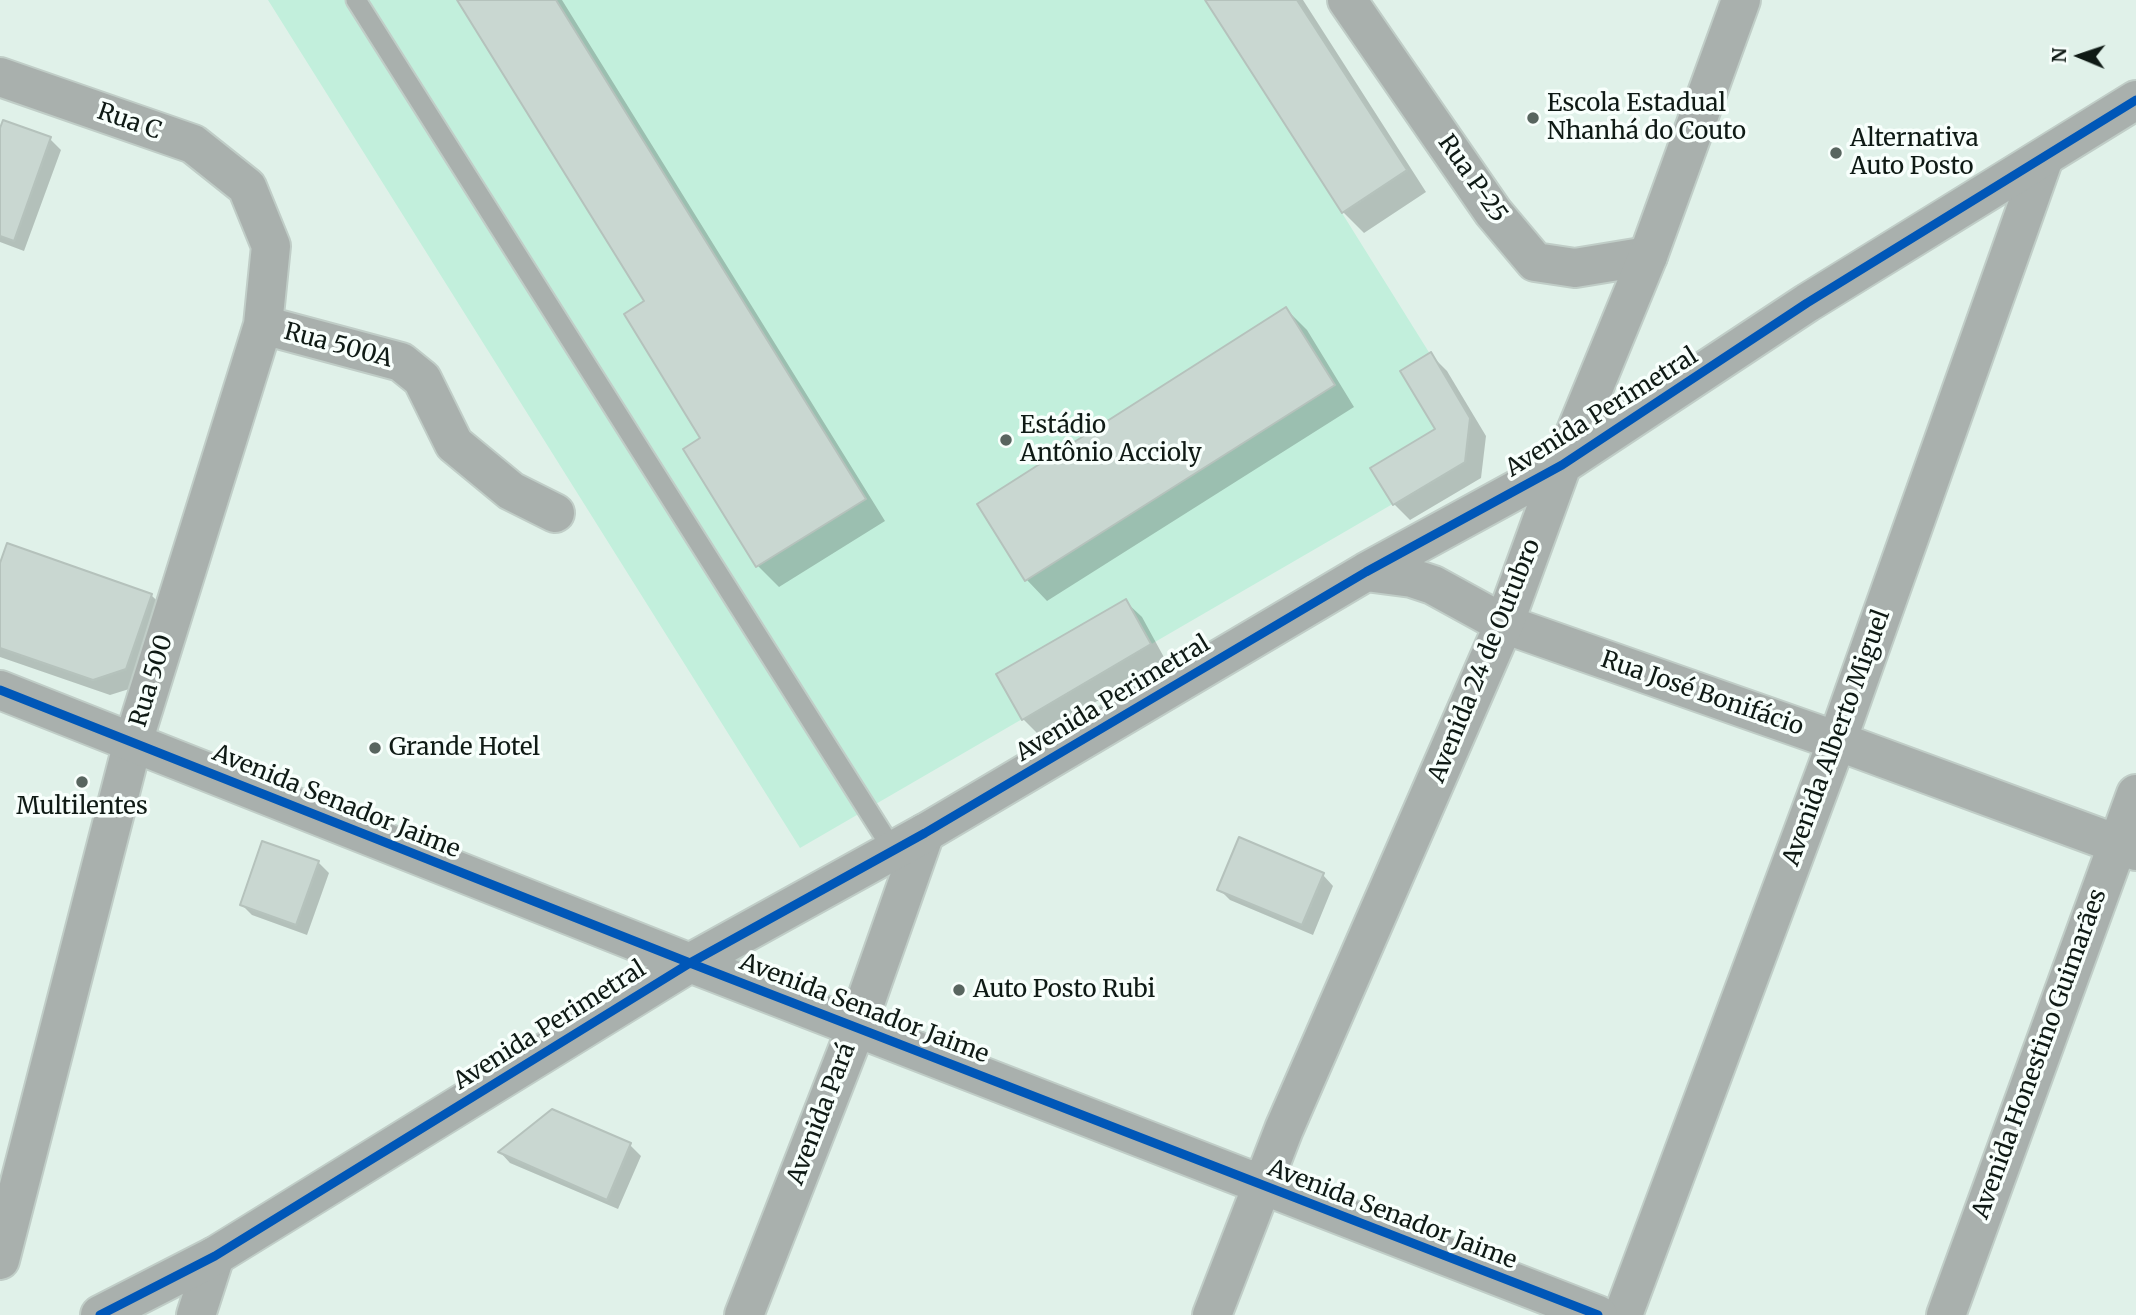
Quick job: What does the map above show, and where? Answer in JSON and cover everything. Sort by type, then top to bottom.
[{"type":"street","name":"Rua P-25","points":[[1348,0],[1493,212],[1535,262],[1575,268],[1648,256]]},
{"type":"street","name":"Avenida 24 de Outubro","points":[[1212,1315],[1263,1185],[1504,624],[1562,466],[1648,256],[1741,0]]},
{"type":"street","name":"Rua C","points":[[0,77],[193,144],[247,187]]},
{"type":"street","name":"Avenida Perimetral","points":[[100,1315],[215,1256],[690,963],[925,833],[1366,572],[1562,466],[1807,303],[2136,100]]},
{"type":"street","name":"Avenida Alberto Miguel","points":[[1623,1315],[1837,741],[2044,158]]},
{"type":"street","name":"Rua 500","points":[[0,1260],[133,742],[263,325],[271,246],[247,187]]},
{"type":"street","name":"Rua 500A","points":[[263,325],[401,362],[422,379],[454,444],[511,491],[555,513]]},
{"type":"street","name":"Rua José Bonifácio","points":[[1366,572],[1400,576],[1433,585],[1504,624],[1837,741],[2126,848]]},
{"type":"street","name":"Avenida Senador Jaime","points":[[0,690],[690,963],[1598,1315]]},
{"type":"street","name":"Avenida Honestino Guimarães","points":[[1946,1315],[2126,848],[2136,794]]},
{"type":"street","name":"Avenida Pará","points":[[744,1315],[857,1026],[925,833]]},
{"type":"street","points":[[196,1315],[215,1256]]},
{"type":"lane","points":[[356,0],[892,850]]},
{"type":"green space","name":"Estádio Antônio Accioly","points":[[268,0],[1297,0],[1407,170],[1342,213],[1470,418],[1465,462],[800,848]]},
{"type":"building","points":[[457,0],[556,0],[866,499],[756,567],[683,449],[700,438],[624,314],[644,301]]},
{"type":"building","points":[[1205,0],[1297,0],[1407,170],[1342,213]]},
{"type":"building","points":[[3,120],[51,137],[14,241],[0,236],[0,128]]},
{"type":"building","points":[[1286,307],[1335,385],[1025,581],[977,504]]},
{"type":"building","points":[[1431,352],[1470,418],[1465,462],[1393,505],[1370,468],[1435,429],[1400,371]]},
{"type":"building","points":[[7,543],[152,594],[126,669],[93,680],[0,648],[0,563]]},
{"type":"building","points":[[1126,599],[1151,644],[1022,720],[996,674]]},
{"type":"building","points":[[1239,837],[1324,873],[1302,925],[1217,890]]},
{"type":"building","points":[[262,841],[319,861],[296,925],[240,905]]},
{"type":"building","points":[[552,1109],[631,1143],[607,1200],[498,1152]]},
{"type":"cycle path","points":[[100,1315],[215,1256],[690,963],[925,833],[1366,572],[1562,465],[1807,303],[2136,100]]},
{"type":"cycle path","points":[[0,690],[690,963],[1598,1315]]},
{"type":"place","name":"Escola Estadual Nhanhá do Couto","points":[[1533,118]]},
{"type":"place","name":"Alternativa Auto Posto","points":[[1836,153]]},
{"type":"place","name":"Estádio Antônio Accioly","points":[[1006,440]]},
{"type":"place","name":"Grande Hotel","points":[[375,748]]},
{"type":"place","name":"Multilentes","points":[[82,782]]},
{"type":"place","name":"Auto Posto Rubi","points":[[959,990]]}]
